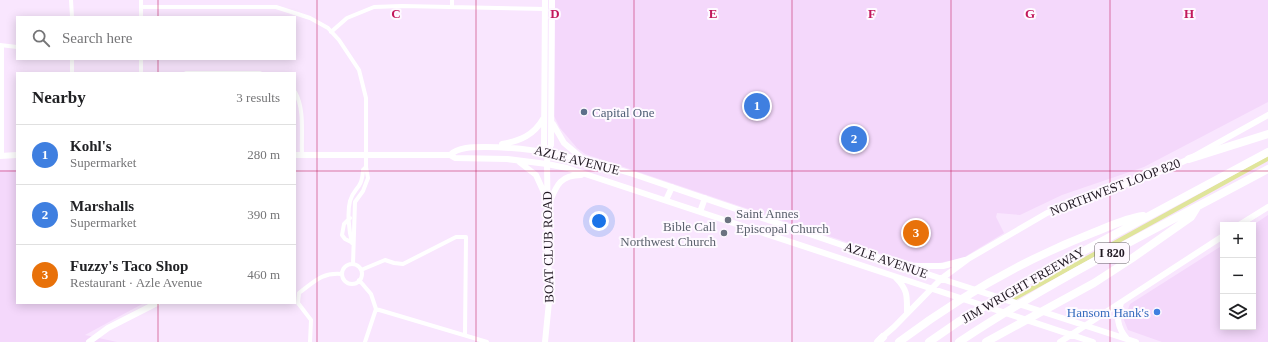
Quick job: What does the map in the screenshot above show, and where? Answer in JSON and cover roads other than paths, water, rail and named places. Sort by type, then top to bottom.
[{"type":"highway","points":[[1189,159],[1268,134]]},
{"type":"highway","name":"JIM WRIGHT FREEWAY","points":[[929,342],[958,322],[1013,289],[1268,152]]},
{"type":"highway","name":"JIM WRIGHT FREEWAY","points":[[959,342],[999,316],[1268,169]]},
{"type":"highway","points":[[986,342],[1094,283],[1191,217],[1199,206]]},
{"type":"highway","points":[[900,342],[950,307],[1031,260],[1073,241],[1129,219],[1150,216]]},
{"type":"main road","name":"BOAT CLUB ROAD","points":[[545,0],[544,146],[548,151]]},
{"type":"main road","name":"BOAT CLUB ROAD","points":[[545,342],[549,302],[547,164],[548,151],[551,145],[552,0]]},
{"type":"main road","name":"NORTHWEST LOOP 820","points":[[878,340],[941,279],[968,260],[1047,213],[1070,203],[1127,185],[1189,159],[1268,115]]},
{"type":"main road","points":[[478,147],[511,142],[526,137],[534,132],[544,118]]},
{"type":"main road","points":[[551,118],[560,138],[584,160]]},
{"type":"main road","name":"AZLE AVENUE","points":[[296,155],[450,154],[455,150],[478,147],[525,148],[548,151],[584,160],[672,187],[941,279],[1136,342]]},
{"type":"main road","name":"AZLE AVENUE","points":[[450,154],[455,158],[517,160],[547,164],[587,175],[1093,342]]},
{"type":"main road","points":[[1,156],[16,156]]},
{"type":"main road","name":"AZLE AVENUE","points":[[517,160],[536,175],[546,198],[548,208]]},
{"type":"main road","name":"AZLE AVENUE","points":[[548,208],[556,185],[561,180],[568,176],[587,175]]},
{"type":"main road","points":[[666,200],[672,187]]},
{"type":"main road","points":[[700,212],[704,198]]},
{"type":"main road","points":[[1245,222],[1268,207]]},
{"type":"main road","points":[[1060,342],[1220,238]]},
{"type":"main road","points":[[904,266],[943,266],[968,260]]},
{"type":"main road","points":[[895,277],[905,287],[907,313]]},
{"type":"main road","points":[[1121,303],[1118,314],[1118,322],[1121,332],[1126,339]]},
{"type":"main road","points":[[89,342],[108,328],[155,304]]},
{"type":"street","points":[[71,0],[72,16]]},
{"type":"street","points":[[141,0],[141,16]]},
{"type":"street","points":[[452,0],[452,7]]},
{"type":"street","points":[[141,8],[276,7],[310,18],[331,32],[347,49],[362,76],[366,98],[366,167],[368,178],[355,202],[353,264]]},
{"type":"street","points":[[331,32],[348,18],[374,7],[545,9]]},
{"type":"street","points":[[1,156],[1,46],[16,47]]},
{"type":"street","points":[[72,60],[72,72]]},
{"type":"street","points":[[141,60],[141,72]]},
{"type":"street","points":[[296,94],[299,98],[302,155]]},
{"type":"street","points":[[353,243],[350,234],[350,201],[363,186]]},
{"type":"street","points":[[353,243],[342,236],[344,224],[354,216]]},
{"type":"street","points":[[361,270],[385,260],[403,264],[456,237],[466,237],[465,335]]},
{"type":"street","points":[[353,264],[361,270],[362,276],[360,280],[355,283],[349,283],[344,280],[342,274],[345,268],[353,264]]},
{"type":"street","points":[[310,342],[310,320],[298,303],[299,293],[323,275],[333,273],[342,274]]},
{"type":"street","points":[[360,280],[371,294],[376,309],[365,342]]},
{"type":"street","points":[[376,309],[487,342]]},
{"type":"place","name":"Kohl's","points":[[757,106]]},
{"type":"place","name":"Capital One","points":[[584,112]]},
{"type":"place","name":"Marshalls","points":[[854,139]]},
{"type":"place","name":"Saint Annes Episcopal Church","points":[[728,220]]},
{"type":"place","name":"Bible Call Northwest Church","points":[[724,233]]},
{"type":"place","name":"Fuzzy's Taco Shop","points":[[916,233]]},
{"type":"place","name":"Hansom Hank's","points":[[1157,312]]}]
